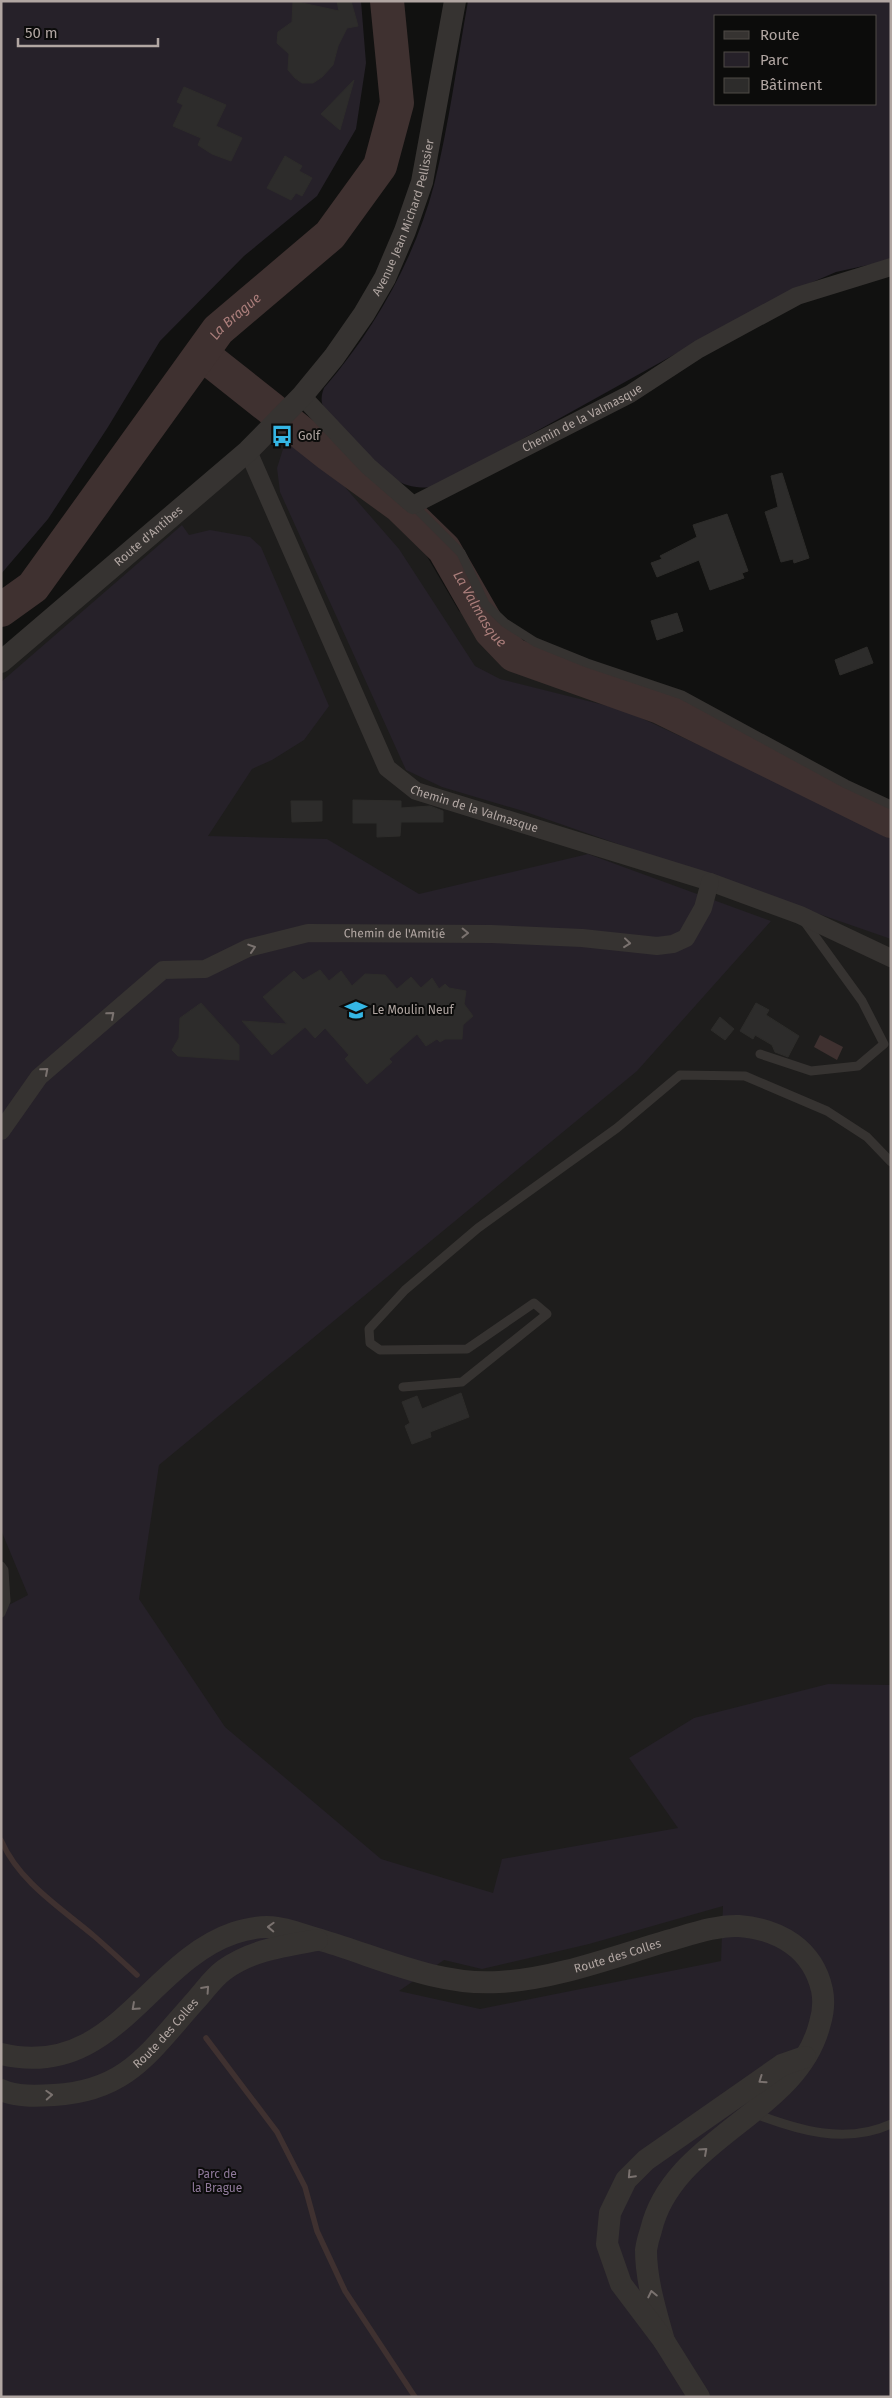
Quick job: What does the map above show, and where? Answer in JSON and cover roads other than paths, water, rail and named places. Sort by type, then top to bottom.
[{"type":"street","name":"Avenue Jean Michard Pellissier","points":[[297,402],[334,357],[364,314],[385,278],[405,231],[422,182],[455,1]]},
{"type":"street","name":"Chemin de la Valmasque","points":[[413,505],[630,394],[699,349],[797,296],[891,267]]},
{"type":"street","name":"Route d'Antibes","points":[[1,662],[248,451],[297,402]]},
{"type":"street","points":[[297,402],[413,505]]},
{"type":"street","name":"Chemin de la Valmasque","points":[[248,451],[387,768],[416,791],[710,882],[800,914],[891,958]]},
{"type":"street","name":"Chemin de l'Amitié","points":[[1,1131],[39,1077],[163,970],[205,969],[248,948],[308,933],[491,934],[582,938],[657,946],[673,944],[686,938],[703,908],[710,882]]},
{"type":"street","name":"Route des Colles","points":[[1,2054],[33,2059],[56,2055],[88,2044],[115,2026],[188,1960],[210,1944],[232,1933],[258,1927],[286,1928],[318,1940],[452,1980],[498,1982],[549,1974],[699,1933],[736,1926],[765,1930],[794,1944],[810,1960],[822,1991],[822,2014],[817,2037],[790,2079],[706,2149],[680,2174],[655,2211],[646,2248],[651,2290],[664,2341]]},
{"type":"street","name":"Route des Colles","points":[[1,2090],[39,2096],[68,2094],[105,2086],[134,2068],[223,1971],[243,1958],[269,1948],[318,1940]]},
{"type":"street","name":"Route des Colles","points":[[699,2397],[664,2341],[621,2284],[607,2244],[610,2212],[626,2180],[646,2160],[782,2065],[805,2057]]},
{"type":"lane","points":[[413,505],[461,553],[485,604],[505,623],[535,642],[682,695],[846,784],[891,805]]},
{"type":"lane","points":[[760,1054],[811,1071],[858,1066],[884,1044],[862,1000],[800,914]]},
{"type":"lane","points":[[403,1387],[462,1382],[547,1314],[534,1303],[467,1349],[380,1350],[370,1343],[369,1329],[405,1290],[478,1228],[617,1128],[680,1075],[745,1076],[827,1111],[867,1138],[891,1162]]},
{"type":"lane","points":[[1,1566],[4,1570],[6,1601],[1,1613]]},
{"type":"lane","points":[[752,2112],[784,2125],[824,2134],[850,2134],[880,2129],[891,2124]]},
{"type":"waterway","name":"La Brague","points":[[1,610],[33,587],[218,330],[330,235],[380,166],[397,103],[387,1]]},
{"type":"waterway","name":"La Valmasque","points":[[202,354],[327,453],[400,506],[444,549],[491,631],[514,655],[660,707],[891,821]]},
{"type":"waterway","points":[[1,1840],[18,1869],[42,1893],[137,1975]]},
{"type":"waterway","points":[[206,2038],[277,2132],[305,2187],[317,2231],[345,2291],[415,2397]]},
{"type":"place","name":"Golf","points":[[282,436]]},
{"type":"place","name":"Le Moulin Neuf","points":[[356,1010]]},
{"type":"park label","name":"Parc de la Brague","points":[[217,2181]]}]
